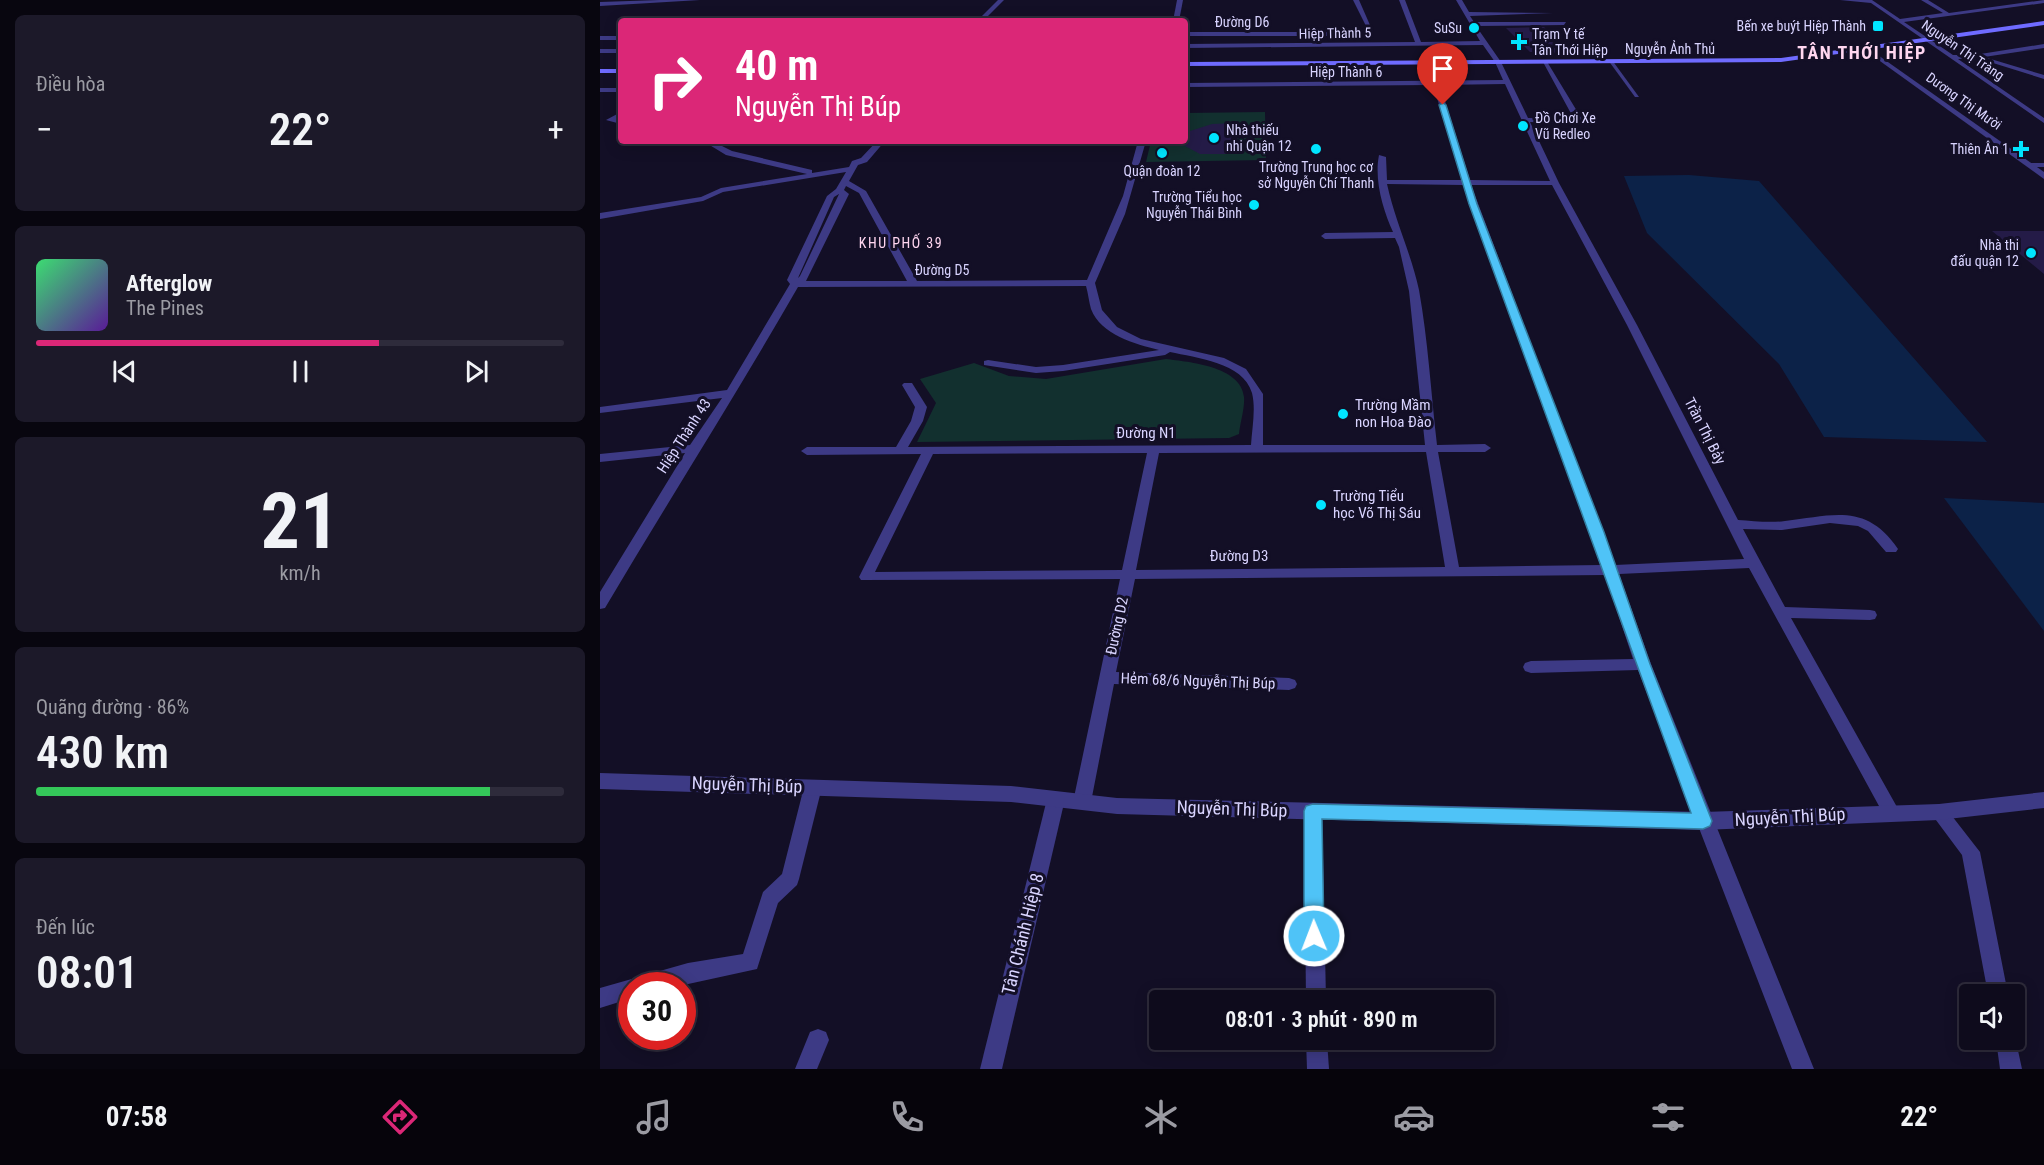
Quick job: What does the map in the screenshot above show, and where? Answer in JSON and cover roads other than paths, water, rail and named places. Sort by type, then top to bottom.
[{"type":"main road","name":"Nguyễn Ảnh Thủ","points":[[1188,64],[1781,60],[1868,50],[2044,23]]},
{"type":"main road","points":[[600,71],[618,70]]},
{"type":"street","points":[[600,4],[697,0]]},
{"type":"street","points":[[983,18],[1001,0]]},
{"type":"street","points":[[1177,18],[1180,0]]},
{"type":"street","name":"Đường D6","points":[[1188,34],[1346,34],[1371,31],[1356,0]]},
{"type":"street","points":[[1402,0],[1419,44]]},
{"type":"street","name":"Trần Thị Bảy","points":[[1459,0],[1498,62],[1555,183],[1632,325],[1753,562],[1891,812]]},
{"type":"street","points":[[1843,0],[1870,1]]},
{"type":"street","points":[[1924,0],[1949,15]]},
{"type":"street","name":"Nguyễn Thị Tràng","points":[[1870,1],[2044,121]]},
{"type":"street","points":[[1899,21],[2044,2]]},
{"type":"street","points":[[1498,4],[1504,13]]},
{"type":"street","points":[[1472,24],[1564,23],[1538,4]]},
{"type":"street","points":[[1467,14],[1550,13]]},
{"type":"street","points":[[600,38],[618,38]]},
{"type":"street","name":"Hiệp Thành 5","points":[[1188,46],[1485,43]]},
{"type":"street","points":[[1954,57],[1974,57],[2044,46]]},
{"type":"street","name":"Dương Thị Mười","points":[[1868,50],[2044,176]]},
{"type":"street","points":[[600,51],[618,51]]},
{"type":"street","points":[[1974,57],[2044,77]]},
{"type":"street","points":[[1610,61],[1636,96]]},
{"type":"street","points":[[1525,120],[1579,120],[1546,62]]},
{"type":"street","name":"Hiệp Thành 6","points":[[1188,85],[1507,82]]},
{"type":"street","points":[[1436,83],[1467,183],[1643,664],[1703,821],[1803,1069]]},
{"type":"street","points":[[600,90],[618,90]]},
{"type":"street","points":[[618,116],[610,120],[618,121]]},
{"type":"street","points":[[712,144],[729,153],[817,174]]},
{"type":"street","name":"Hiệp Thành 43","points":[[853,166],[852,160],[867,144]]},
{"type":"street","name":"Hiệp Thành 43","points":[[600,604],[694,448],[731,393],[795,284],[804,278],[845,194],[839,191],[853,166],[864,160],[878,144]]},
{"type":"street","points":[[1141,144],[1136,171],[1120,216],[1090,283],[1090,296],[1095,310],[1106,323],[1120,333],[1142,343],[1229,363],[1242,370],[1258,391],[1257,449]]},
{"type":"street","points":[[1382,157],[1383,182],[1389,213],[1404,247],[1414,291],[1431,448],[1453,571]]},
{"type":"street","points":[[2031,165],[2044,165]]},
{"type":"street","points":[[600,216],[664,207],[703,199],[721,190],[853,166]]},
{"type":"street","points":[[844,182],[862,191],[914,284]]},
{"type":"street","points":[[1383,182],[1555,183]]},
{"type":"street","points":[[1325,236],[1398,235]]},
{"type":"street","name":"Đường D5","points":[[795,284],[1090,283]]},
{"type":"street","points":[[988,363],[1036,370],[1063,368],[1170,351]]},
{"type":"street","points":[[900,450],[917,421],[921,407],[908,385]]},
{"type":"street","points":[[600,410],[731,393]]},
{"type":"street","points":[[600,458],[694,448]]},
{"type":"street","name":"Đường N1","points":[[807,451],[1485,448]]},
{"type":"street","name":"Đường D2","points":[[1082,802],[1154,449]]},
{"type":"street","name":"Đường D3","points":[[929,450],[867,577],[1610,570],[1753,562]]},
{"type":"street","points":[[1734,524],[1782,526],[1830,519],[1862,522],[1873,528],[1891,549]]},
{"type":"street","points":[[1780,612],[1870,615]]},
{"type":"street","points":[[1531,667],[1643,664]]},
{"type":"street","name":"Hẻm 68/6 Nguyễn Thị Búp","points":[[1107,678],[1289,684]]},
{"type":"street","name":"Nguyễn Thị Búp","points":[[600,781],[1011,794],[1082,802],[1313,811],[1703,821],[1891,812],[1939,812],[2044,800]]},
{"type":"street","points":[[694,972],[750,962],[770,898],[790,879],[813,787]]},
{"type":"street","name":"Tân Chánh Hiệp 8","points":[[991,1069],[1056,799]]},
{"type":"street","points":[[1313,811],[1316,990]]},
{"type":"street","points":[[1939,812],[1971,852],[1996,984]]},
{"type":"street","points":[[600,998],[618,992]]},
{"type":"street","points":[[806,1069],[818,1040]]},
{"type":"street","points":[[1317,1050],[1318,1069]]},
{"type":"street","points":[[2008,1050],[2011,1069]]},
{"type":"water","points":[[1689,175],[1759,181],[1987,442],[1824,437],[1779,364],[1647,233],[1624,176]]},
{"type":"water","points":[[1944,498],[2044,503],[2044,631]]},
{"type":"place","name":"Bến xe buýt Hiệp Thành","points":[[1878,26]]},
{"type":"place","name":"SuSu","points":[[1474,28]]},
{"type":"place","name":"Trạm Y tế Tân Thới Hiệp","points":[[1519,42]]},
{"type":"place","name":"Đồ Chơi Xe Vũ Redleo","points":[[1523,126]]},
{"type":"place","name":"Nhà thiếu nhi Quận 12","points":[[1214,138]]},
{"type":"place","name":"Trường Trung học cơ sở Nguyễn Chí Thanh","points":[[1316,149]]},
{"type":"place","name":"Thiên Ân 1","points":[[2021,149]]},
{"type":"place","name":"Quận đoàn 12","points":[[1162,153]]},
{"type":"place","name":"Trường Tiểu học Nguyễn Thái Bình","points":[[1254,205]]},
{"type":"place","name":"Nhà thi đấu quận 12","points":[[2031,253]]},
{"type":"place","name":"Trường Mầm non Hoa Đào","points":[[1343,414]]},
{"type":"place","name":"Trường Tiểu học Võ Thị Sáu","points":[[1321,505]]},
{"type":"district","name":"TÂN THỚI HIỆP","points":[[1862,53]]},
{"type":"district","name":"KHU PHỐ 39","points":[[901,243]]}]
